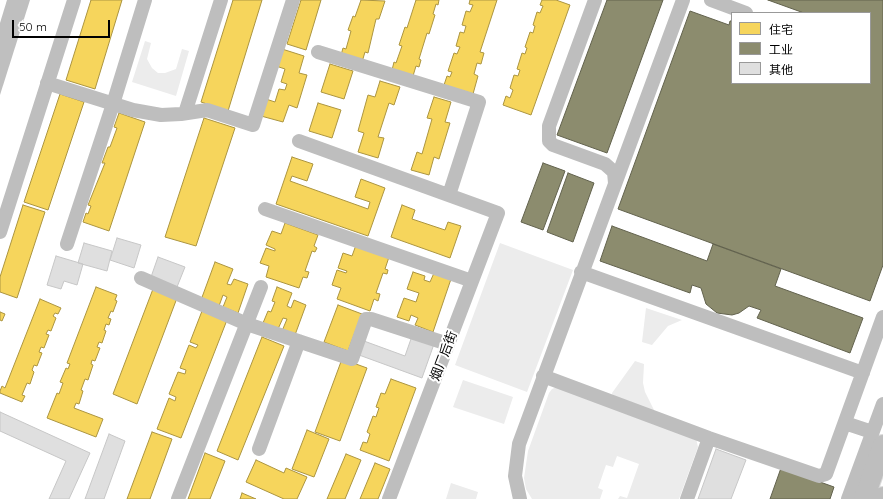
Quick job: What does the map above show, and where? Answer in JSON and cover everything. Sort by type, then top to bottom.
[{"type":"highway","points":[[864,499],[878,439]]},
{"type":"street","points":[[0,232],[74,0]]},
{"type":"street","points":[[67,244],[145,0]]},
{"type":"street","points":[[185,114],[221,0]]},
{"type":"street","points":[[47,83],[133,110],[161,115],[185,114],[207,110],[253,125],[293,0]]},
{"type":"street","points":[[595,0],[549,126],[549,141],[553,145],[605,164],[614,172],[615,183]]},
{"type":"street","points":[[520,499],[515,476],[519,444],[581,272],[683,0]]},
{"type":"street","points":[[711,0],[743,12]]},
{"type":"street","points":[[299,141],[449,195],[479,102],[318,52]]},
{"type":"street","name":"烟厂后街","points":[[390,499],[498,213],[449,195]]},
{"type":"street","points":[[265,209],[472,281]]},
{"type":"street","points":[[581,272],[863,373]]},
{"type":"street","points":[[141,278],[247,324],[352,359],[366,319],[371,319],[448,344]]},
{"type":"street","points":[[178,499],[261,287]]},
{"type":"street","points":[[543,376],[709,438],[819,476],[826,474],[883,317]]},
{"type":"street","points":[[259,449],[299,341]]},
{"type":"street","points":[[848,499],[878,439],[883,404]]},
{"type":"street","points":[[845,423],[878,439]]},
{"type":"street","points":[[687,499],[709,438]]},
{"type":"shaded area","points":[[7,0],[30,0],[0,95],[0,23]]},
{"type":"shaded area","points":[[145,41],[151,43],[147,59],[152,68],[158,73],[165,73],[176,69],[182,49],[189,51],[176,96],[132,82]]},
{"type":"shaded area","points":[[500,243],[573,270],[527,392],[455,365]]},
{"type":"shaded area","points":[[646,308],[682,320],[668,326],[652,345],[642,342]]},
{"type":"shaded area","points":[[635,361],[644,364],[643,383],[645,392],[654,410],[653,412],[613,398],[612,393]]},
{"type":"shaded area","points":[[463,380],[513,397],[504,424],[453,407]]},
{"type":"shaded area","points":[[557,387],[696,438],[698,447],[679,499],[618,499],[620,496],[627,498],[639,464],[617,456],[613,467],[606,465],[598,488],[603,490],[600,499],[532,499],[526,489],[524,478],[528,451],[549,393],[552,389]]},
{"type":"shaded area","points":[[451,483],[478,492],[476,499],[446,499]]},
{"type":"building: 住宅","points":[[91,0],[122,0],[95,89],[66,80]]},
{"type":"building: 住宅","points":[[233,0],[262,0],[228,111],[201,102]]},
{"type":"building: 住宅","points":[[301,0],[321,0],[306,50],[287,44]]},
{"type":"building: 住宅","points":[[361,0],[385,1],[379,19],[376,19],[368,53],[365,52],[362,62],[341,55],[343,48],[346,49],[351,31],[348,30],[353,16],[355,17]]},
{"type":"building: 住宅","points":[[416,0],[439,0],[438,5],[436,4],[433,14],[435,15],[429,34],[427,33],[419,59],[421,60],[419,67],[416,66],[413,76],[392,70],[394,62],[396,63],[402,46],[399,45],[405,27],[407,28]]},
{"type":"building: 住宅","points":[[470,0],[497,0],[480,52],[484,53],[481,64],[477,63],[474,74],[478,76],[473,94],[444,85],[447,76],[450,77],[452,72],[448,71],[454,53],[457,54],[460,47],[456,46],[460,32],[464,33],[466,26],[462,25],[466,11],[470,12],[473,5],[469,4]]},
{"type":"building: 住宅","points":[[542,0],[556,0],[570,5],[531,115],[503,105],[506,96],[510,98],[513,90],[510,88],[514,75],[518,76],[520,70],[517,69],[522,53],[525,54],[527,48],[525,47],[530,32],[533,33],[535,26],[533,25],[537,12],[540,13],[543,6],[540,5]]},
{"type":"building: 住宅","points":[[282,49],[304,56],[299,73],[307,75],[297,108],[289,105],[283,122],[261,116],[266,99],[275,102],[279,89],[285,90],[287,84],[281,82],[285,69],[276,66]]},
{"type":"building: 住宅","points":[[330,64],[353,71],[344,99],[321,92]]},
{"type":"building: 住宅","points":[[380,81],[400,87],[394,105],[389,103],[378,137],[384,138],[378,158],[358,152],[364,133],[358,131],[368,95],[375,97]]},
{"type":"building: 住宅","points":[[60,94],[84,102],[48,210],[24,202]]},
{"type":"building: 住宅","points":[[434,97],[451,102],[445,122],[450,123],[439,159],[434,157],[429,175],[411,170],[417,152],[422,154],[432,119],[427,118]]},
{"type":"building: 住宅","points":[[318,103],[341,110],[332,138],[309,131]]},
{"type":"building: 住宅","points":[[119,113],[145,122],[109,231],[83,222],[86,213],[88,214],[91,206],[88,205],[105,163],[102,163],[117,128],[114,127]]},
{"type":"building: 住宅","points":[[204,118],[235,128],[196,246],[165,237]]},
{"type":"building: 住宅","points":[[292,157],[313,164],[307,181],[292,176],[290,181],[368,209],[370,202],[355,197],[361,179],[385,188],[368,236],[276,204]]},
{"type":"building: 住宅","points":[[23,205],[45,212],[17,298],[0,292],[0,277]]},
{"type":"building: 住宅","points":[[402,205],[415,210],[412,219],[445,230],[448,222],[461,226],[450,258],[391,237]]},
{"type":"building: 住宅","points":[[285,223],[318,235],[314,246],[317,248],[315,252],[312,251],[305,271],[309,272],[307,278],[303,277],[299,288],[266,277],[269,266],[260,263],[266,248],[275,251],[275,249],[266,245],[272,231],[281,234]]},
{"type":"building: 住宅","points":[[356,245],[389,257],[385,269],[388,270],[387,274],[383,273],[376,293],[380,294],[378,301],[374,299],[370,311],[337,299],[341,288],[332,285],[337,270],[346,273],[347,271],[338,268],[343,253],[352,256]]},
{"type":"building: 住宅","points":[[215,262],[233,269],[227,284],[231,285],[234,279],[248,284],[238,313],[223,307],[227,297],[223,295],[219,306],[201,300]]},
{"type":"building: 住宅","points":[[413,272],[425,276],[424,280],[430,282],[434,273],[451,279],[433,332],[415,325],[418,318],[411,315],[409,321],[397,317],[404,298],[416,302],[419,293],[407,289]]},
{"type":"building: 住宅","points":[[96,287],[117,295],[115,300],[117,301],[113,312],[111,311],[108,318],[111,319],[109,325],[106,324],[104,330],[106,331],[102,343],[99,342],[97,347],[100,348],[95,361],[92,360],[91,364],[93,365],[88,380],[85,379],[81,390],[83,391],[79,404],[76,403],[74,408],[103,419],[96,437],[47,418],[57,393],[59,394],[63,383],[60,382],[66,368],[68,369],[70,364],[67,363]]},
{"type":"building: 住宅","points":[[277,287],[292,293],[287,306],[291,308],[294,300],[306,305],[295,335],[282,331],[287,319],[283,318],[278,329],[263,323],[268,311],[271,312],[275,302],[272,301]]},
{"type":"building: 住宅","points":[[153,289],[177,298],[137,404],[113,394]]},
{"type":"building: 住宅","points":[[40,299],[61,308],[58,314],[55,313],[53,316],[56,318],[51,331],[48,330],[46,334],[49,335],[44,348],[41,347],[39,352],[42,353],[37,366],[34,365],[32,370],[34,372],[30,384],[27,383],[22,395],[25,396],[22,402],[0,393],[0,391],[2,386],[5,388]]},
{"type":"building: 住宅","points":[[338,305],[362,314],[348,351],[324,342]]},
{"type":"building: 住宅","points":[[202,311],[227,320],[181,438],[157,429],[169,398],[175,401],[176,397],[169,394],[178,372],[185,374],[186,370],[180,368],[189,345],[196,348],[198,345],[190,342]]},
{"type":"building: 住宅","points":[[0,312],[5,314],[2,321],[0,320]]},
{"type":"building: 住宅","points":[[262,337],[284,346],[238,460],[217,451]]},
{"type":"building: 住宅","points":[[342,359],[367,368],[340,441],[315,432]]},
{"type":"building: 住宅","points":[[391,379],[416,388],[389,461],[360,450],[363,442],[367,443],[370,434],[367,432],[373,416],[376,417],[379,408],[376,407],[381,393],[385,394]]},
{"type":"building: 住宅","points":[[307,430],[329,439],[314,477],[292,469]]},
{"type":"building: 住宅","points":[[152,432],[172,439],[150,499],[127,499]]},
{"type":"building: 住宅","points":[[205,453],[225,461],[210,499],[188,499]]},
{"type":"building: 住宅","points":[[346,454],[361,460],[345,499],[327,499]]},
{"type":"building: 住宅","points":[[256,460],[284,473],[286,468],[307,477],[297,499],[284,499],[246,482]]},
{"type":"building: 住宅","points":[[375,463],[390,469],[378,499],[360,499]]},
{"type":"building: 住宅","points":[[242,493],[256,499],[240,499]]},
{"type":"building: 工业","points":[[607,0],[663,0],[607,153],[557,135]]},
{"type":"building: 工业","points":[[768,0],[883,0],[883,265],[870,301],[618,209],[690,11],[729,25],[731,21],[731,84],[871,84],[871,12],[801,12]]},
{"type":"building: 工业","points":[[543,163],[565,171],[543,230],[521,222]]},
{"type":"building: 工业","points":[[568,173],[594,183],[573,242],[547,232]]},
{"type":"building: 工业","points":[[612,226],[707,261],[713,244],[781,269],[775,286],[863,318],[850,353],[757,318],[761,310],[749,306],[739,313],[732,315],[717,313],[706,304],[701,288],[692,285],[690,293],[600,261]]},
{"type":"building: 工业","points":[[781,468],[834,487],[830,499],[770,499]]},
{"type":"building: 其他","points":[[117,238],[141,245],[134,268],[110,260]]},
{"type":"building: 其他","points":[[84,243],[112,251],[107,271],[78,263]]},
{"type":"building: 其他","points":[[56,256],[83,264],[77,285],[64,281],[61,289],[47,285]]},
{"type":"building: 其他","points":[[158,257],[185,267],[177,287],[151,277]]},
{"type":"building: 其他","points":[[412,336],[434,344],[422,378],[359,355],[364,341],[405,356]]},
{"type":"building: 其他","points":[[0,412],[90,453],[69,499],[49,499],[66,461],[0,431]]},
{"type":"building: 其他","points":[[109,434],[125,441],[104,499],[85,499]]},
{"type":"building: 其他","points":[[716,449],[746,460],[731,499],[698,499]]}]
